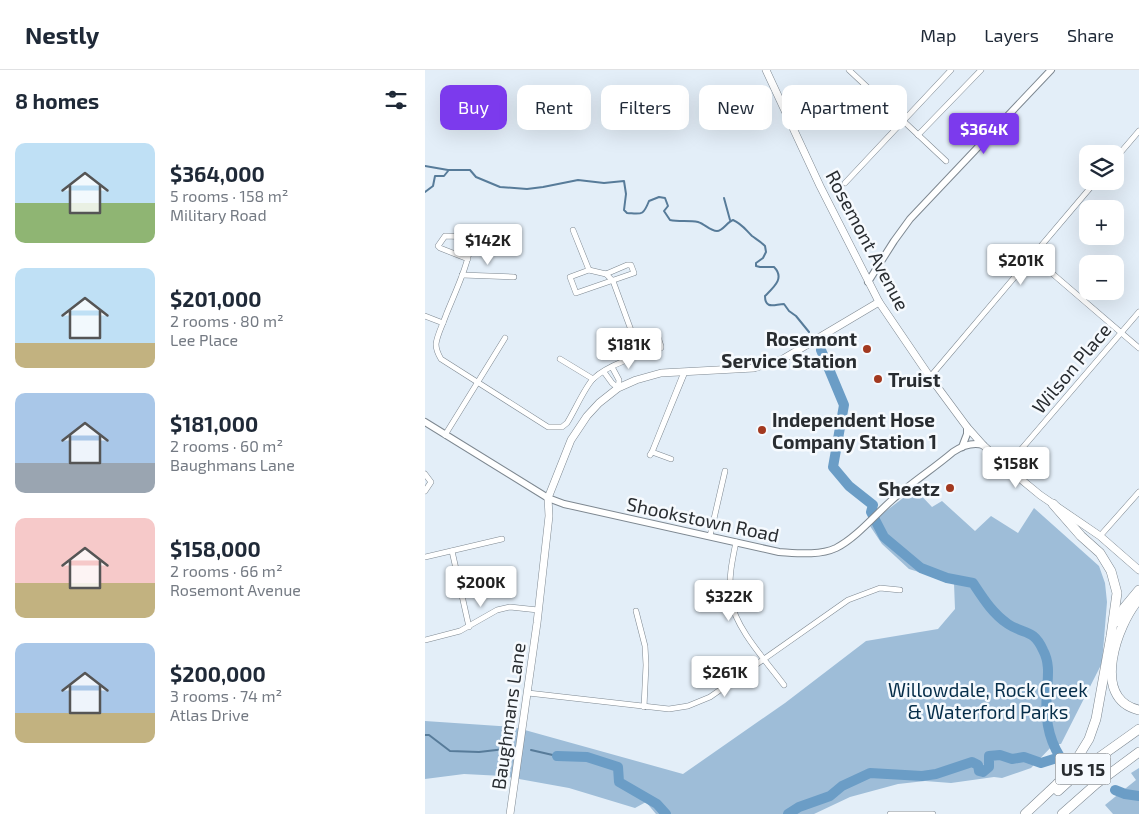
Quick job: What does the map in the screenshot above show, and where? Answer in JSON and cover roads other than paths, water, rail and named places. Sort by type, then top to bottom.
[{"type":"highway","points":[[1025,814],[1056,786],[1070,770],[1089,739],[1096,719],[1117,593],[1111,571],[1100,553],[1081,536],[1053,504]]},
{"type":"highway","points":[[1111,636],[1124,608],[1139,590]]},
{"type":"highway","points":[[1139,599],[1126,617],[1115,644],[1113,662],[1115,691],[1125,704],[1139,710]]},
{"type":"highway","name":"US 15","points":[[1030,814],[1080,771],[1139,729]]},
{"type":"highway","name":"US 15","points":[[1062,814],[1096,784],[1139,752]]},
{"type":"main road","name":"Rosemont Avenue","points":[[766,70],[879,302],[967,427],[1006,467],[1053,504],[1101,536],[1139,570]]},
{"type":"main road","name":"Baughmans Lane","points":[[510,814],[538,610],[549,516],[548,498],[571,440],[582,424],[599,403],[618,388],[637,380],[661,373],[684,374],[754,368],[783,359],[879,302]]},
{"type":"street","points":[[849,70],[865,85]]},
{"type":"street","points":[[907,116],[951,70]]},
{"type":"street","points":[[918,135],[981,70]]},
{"type":"street","points":[[868,282],[910,219],[1051,70]]},
{"type":"street","points":[[907,124],[946,161]]},
{"type":"street","points":[[845,183],[894,130]]},
{"type":"street","points":[[1124,148],[1139,131]]},
{"type":"street","points":[[930,377],[1089,190]]},
{"type":"street","points":[[573,230],[589,270]]},
{"type":"street","points":[[468,259],[440,248],[439,246],[445,236],[472,237],[468,259],[436,343],[438,353],[441,359],[548,426],[556,428],[562,427],[567,423],[593,379],[612,367],[638,355],[661,348],[657,334],[635,341]]},
{"type":"street","points":[[1033,257],[1139,348]]},
{"type":"street","points":[[631,265],[634,273],[576,293],[570,277],[589,270],[607,274],[631,265]]},
{"type":"street","points":[[607,274],[613,281],[635,341],[638,355]]},
{"type":"street","points":[[462,275],[514,277]]},
{"type":"street","name":"Wilson Place","points":[[1006,467],[1139,312]]},
{"type":"street","points":[[425,316],[443,323]]},
{"type":"street","points":[[445,435],[505,338]]},
{"type":"street","points":[[560,359],[593,379]]},
{"type":"street","points":[[612,367],[619,380],[618,388]]},
{"type":"street","points":[[604,372],[618,388]]},
{"type":"street","points":[[671,459],[651,453],[684,374]]},
{"type":"street","name":"Shookstown Road","points":[[425,422],[548,498],[564,504],[779,552],[793,553],[822,551],[835,548],[844,543],[893,499],[961,447]]},
{"type":"street","points":[[961,447],[967,434],[967,427]]},
{"type":"street","points":[[961,447],[974,443],[983,445]]},
{"type":"street","points":[[710,536],[725,471]]},
{"type":"street","points":[[425,474],[431,482],[425,491]]},
{"type":"street","points":[[1101,536],[1139,492]]},
{"type":"street","points":[[425,557],[501,539]]},
{"type":"street","points":[[736,542],[732,560],[731,602],[744,632],[784,685]]},
{"type":"street","points":[[452,551],[469,627]]},
{"type":"street","points":[[528,693],[644,707],[669,709],[688,706],[710,697],[848,600],[880,588],[900,590]]},
{"type":"street","points":[[425,640],[469,627],[503,607],[538,610]]},
{"type":"street","points":[[636,611],[645,646],[647,665],[644,707]]},
{"type":"street","points":[[890,814],[933,814]]},
{"type":"waterway","points":[[425,166],[448,170],[470,170],[476,177],[500,187],[527,189],[578,180],[604,183],[624,181],[626,194],[624,210],[627,213],[641,213],[649,201],[659,197],[665,198],[668,206],[664,211],[670,220],[698,222],[717,231],[733,220],[765,246],[766,252],[763,258],[756,263],[756,266],[774,267],[779,275],[777,282],[765,296],[767,303],[769,305],[784,304],[809,332]]},
{"type":"waterway","points":[[425,192],[433,186],[435,176],[444,176],[448,171]]},
{"type":"waterway","points":[[724,198],[730,220]]},
{"type":"waterway","points":[[788,814],[799,807],[830,796],[842,786],[870,773],[922,776],[936,774],[972,762],[978,765],[979,771],[983,772],[989,767],[989,756],[1000,755],[1012,759],[1024,757],[1041,763],[1060,757],[1052,741],[1048,725],[1046,708],[1047,660],[1036,638],[1002,620],[988,605],[973,583],[947,578],[921,568],[884,537],[871,512],[873,505],[849,486],[833,467],[844,405],[821,350]]},
{"type":"waterway","points":[[425,735],[429,735],[450,751],[479,752],[505,749]]},
{"type":"waterway","points":[[531,750],[557,756]]},
{"type":"waterway","points":[[557,756],[587,757],[618,767],[619,782],[657,804],[666,814]]},
{"type":"waterway","points":[[1115,790],[1139,796]]},
{"type":"place","name":"Rosemont Service Station","points":[[867,349]]},
{"type":"place","name":"Truist","points":[[878,379]]},
{"type":"place","name":"Independent Hose Company Station 1","points":[[762,430]]},
{"type":"place","name":"Sheetz","points":[[950,488]]},
{"type":"park label","name":"Willowdale, Rock Creek & Waterford Parks","points":[[988,700]]}]
